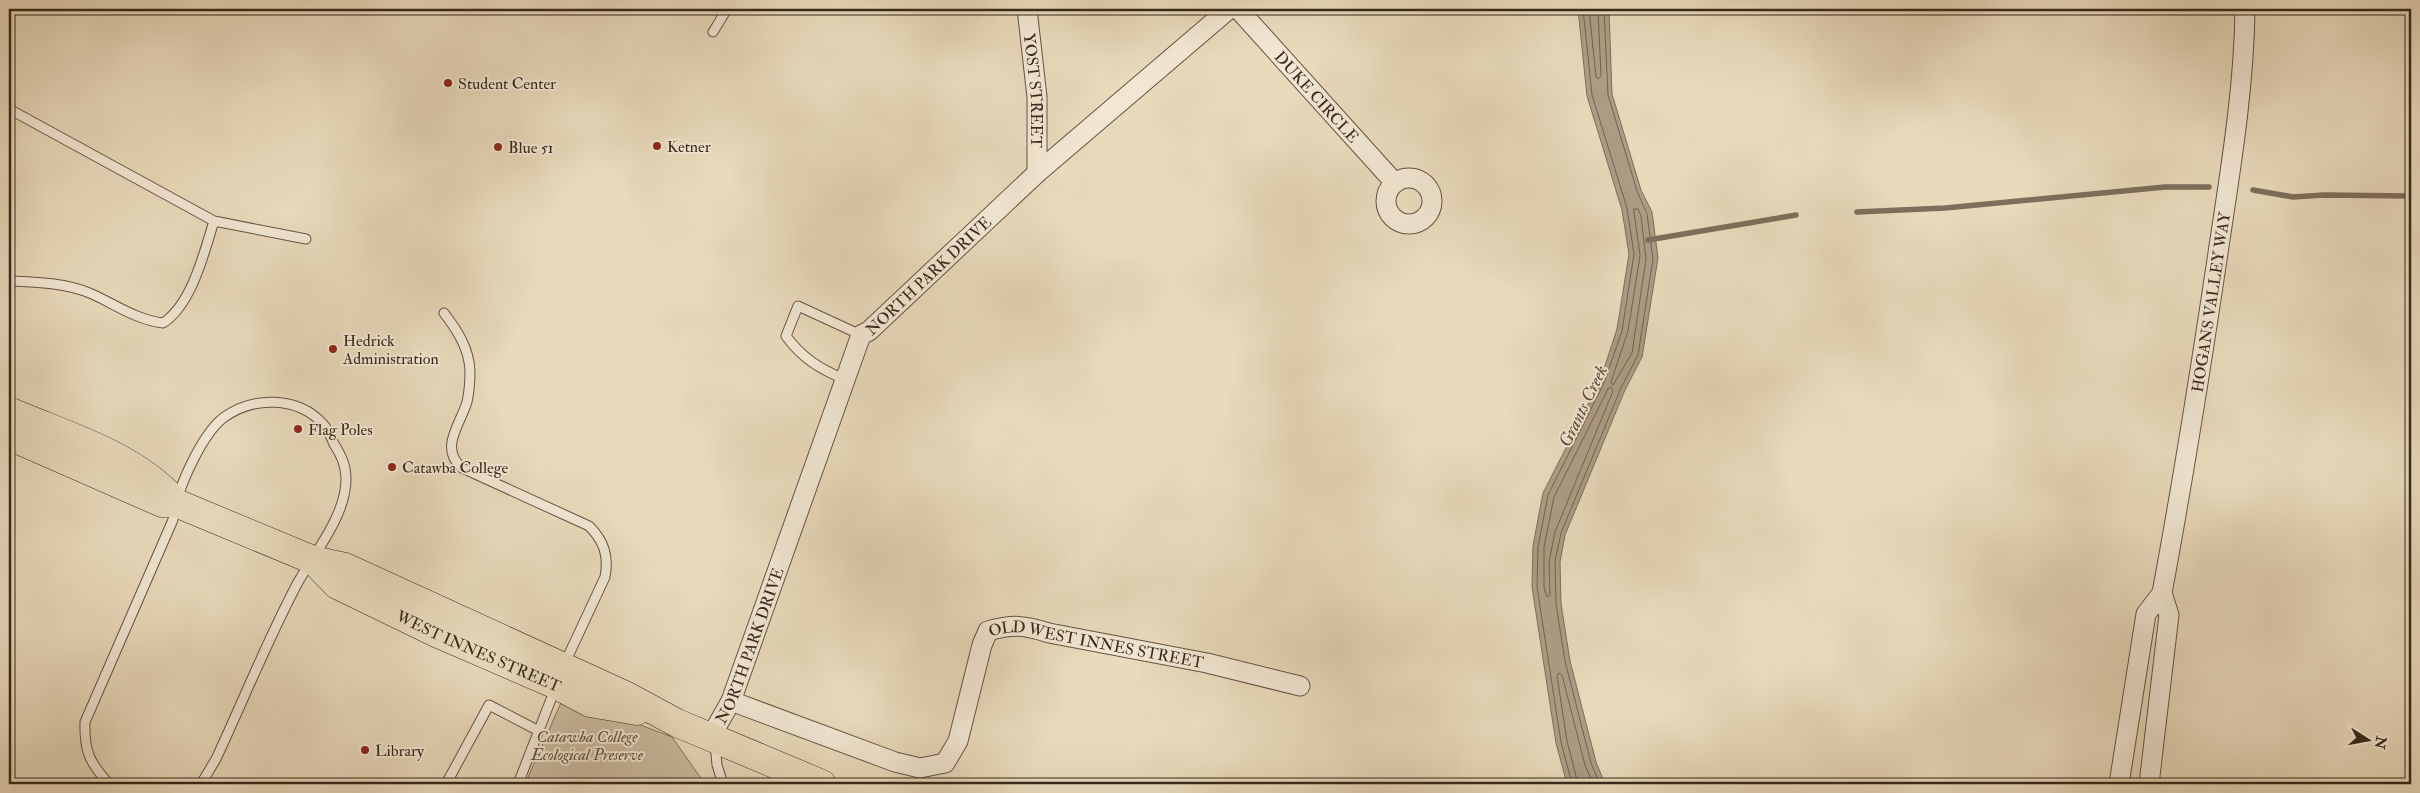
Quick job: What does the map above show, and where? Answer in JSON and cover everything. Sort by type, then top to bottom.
[{"type":"main road","name":"WEST INNES STREET","points":[[9,411],[120,458],[157,482],[176,503]]},
{"type":"main road","name":"WEST INNES STREET","points":[[9,436],[162,503],[176,503],[313,560],[337,585],[436,633],[560,676],[590,703],[658,713],[713,739],[822,784]]},
{"type":"street","name":"YOST STREET","points":[[1027,9],[1037,97],[1037,173]]},
{"type":"street","name":"NORTH PARK DRIVE","points":[[713,739],[731,701],[861,335],[869,331],[1037,173],[1229,9]]},
{"type":"street","name":"DUKE CIRCLE","points":[[1238,9],[1395,182]]},
{"type":"street","name":"HOGANS VALLEY WAY","points":[[2118,784],[2146,614],[2162,593],[2190,441],[2239,116],[2244,54],[2245,9]]},
{"type":"street","name":"HOGANS VALLEY WAY","points":[[2149,784],[2169,615],[2162,593]]},
{"type":"street","name":"OLD WEST INNES STREET","points":[[731,701],[895,762],[920,768],[944,763],[958,741],[982,645],[988,631],[1008,625],[1026,626],[1049,633],[1207,663],[1300,686]]},
{"type":"lane","points":[[713,32],[726,9]]},
{"type":"lane","points":[[9,109],[214,221],[306,239]]},
{"type":"lane","points":[[9,281],[40,282],[90,293],[136,316],[163,323],[176,315],[197,274],[214,221]]},
{"type":"lane","points":[[844,379],[820,369],[798,352],[786,336],[798,306],[861,335]]},
{"type":"lane","points":[[444,313],[462,336],[470,370],[467,400],[452,438],[451,450],[454,461],[462,468],[589,526],[599,536],[605,549],[608,563],[605,577],[560,676],[518,784]]},
{"type":"lane","points":[[109,784],[94,768],[87,754],[85,722],[172,522],[176,503],[188,472],[211,431],[223,419],[240,409],[258,404],[277,402],[290,404],[311,413],[324,425],[345,465],[346,481],[343,498],[313,560],[298,582],[216,759],[200,784]]},
{"type":"lane","points":[[446,784],[489,705],[539,731]]},
{"type":"lane","points":[[713,739],[717,765],[723,784]]},
{"type":"green space","name":"Catawba College Ecological Preserve","points":[[564,696],[672,737],[705,784],[525,784]]},
{"type":"water","points":[[1578,9],[1608,9],[1609,11],[1612,94],[1641,190],[1652,212],[1658,258],[1642,357],[1625,390],[1565,535],[1560,562],[1561,604],[1570,661],[1596,762],[1605,784],[1567,784],[1556,743],[1532,587],[1533,546],[1543,493],[1600,381],[1617,329],[1629,254],[1622,210],[1587,96]]},
{"type":"waterway","points":[[1857,212],[1945,208],[2165,187],[2209,187]]},
{"type":"waterway","points":[[2253,190],[2293,197],[2324,195],[2411,196]]},
{"type":"waterway","points":[[1648,240],[1796,215]]},
{"type":"place","name":"Student Center","points":[[448,83]]},
{"type":"place","name":"Ketner","points":[[657,146]]},
{"type":"place","name":"Blue 51","points":[[498,147]]},
{"type":"place","name":"Hedrick Administration","points":[[333,349]]},
{"type":"place","name":"Flag Poles","points":[[298,429]]},
{"type":"place","name":"Catawba College","points":[[392,467]]},
{"type":"place","name":"Library","points":[[365,750]]},
{"type":"water label","name":"Grants Creek","points":[[1583,406]]}]
